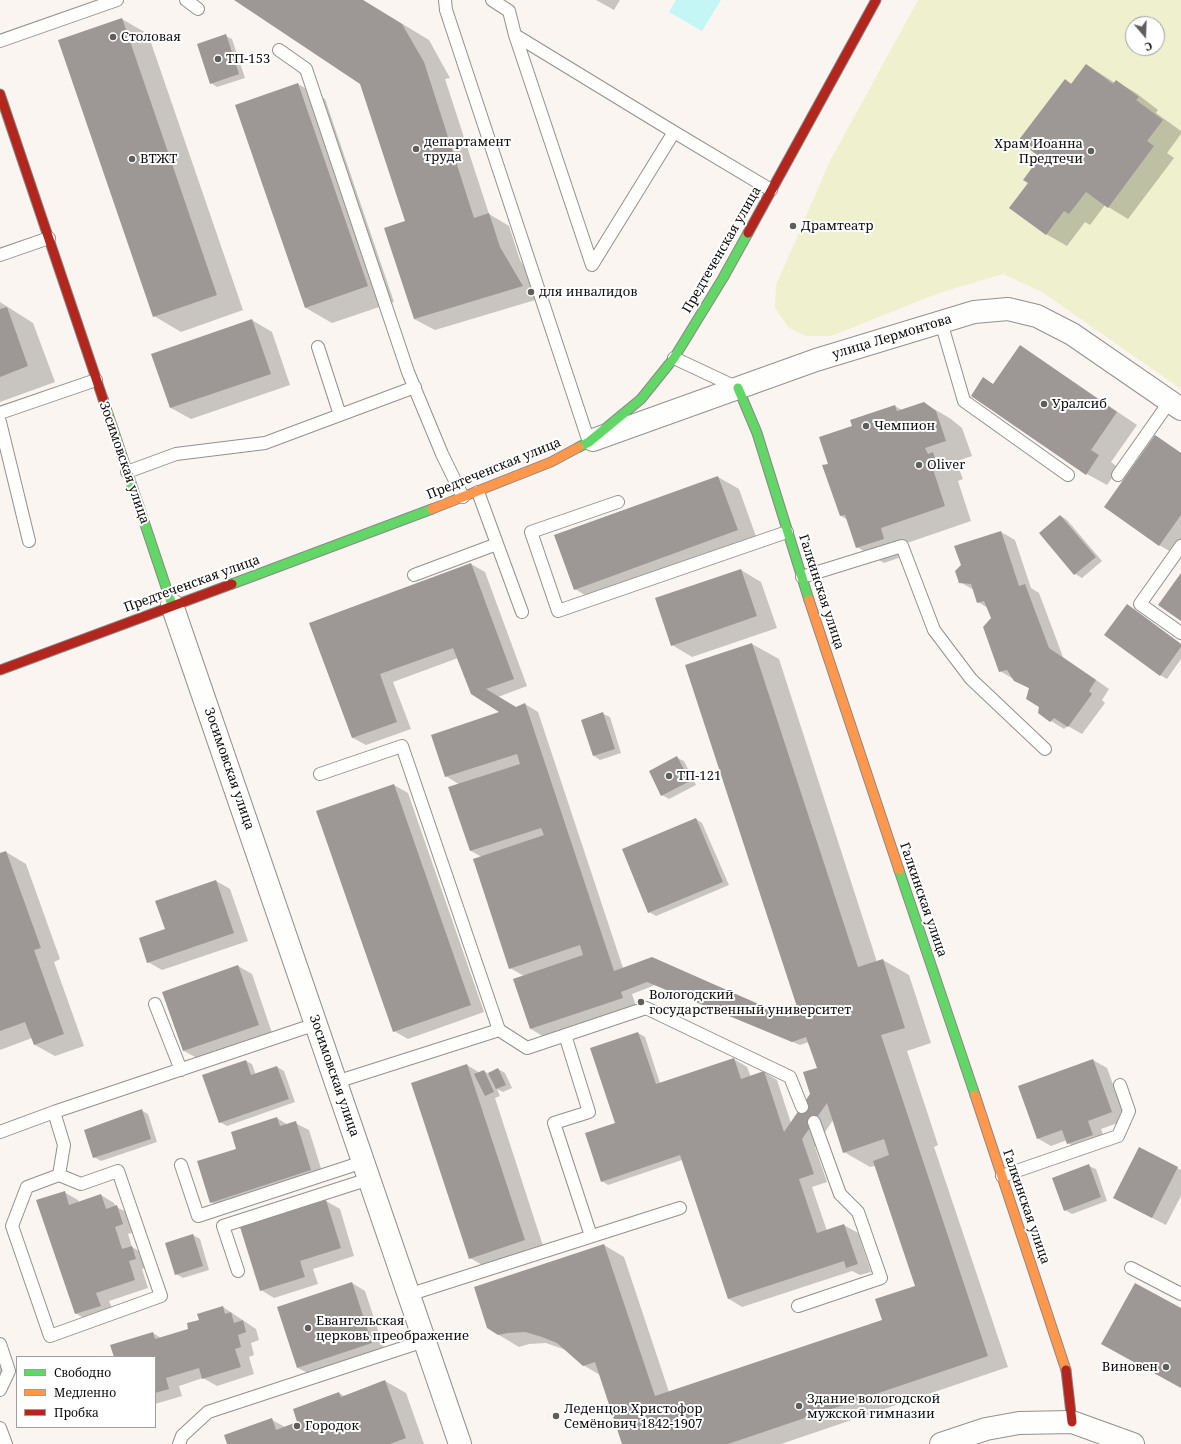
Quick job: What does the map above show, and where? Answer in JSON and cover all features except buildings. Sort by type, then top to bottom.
[{"type":"street","name":"Предтеченская улица","points":[[0,670],[478,492],[551,462],[588,442],[641,400],[674,358],[723,278],[876,0]]},
{"type":"street","name":"Зосимовская улица","points":[[0,94],[172,605],[460,1444]]},
{"type":"street","name":"улица Лермонтова","points":[[588,442],[816,360],[974,312],[1008,309],[1037,316],[1072,334],[1176,405]]},
{"type":"street","name":"Галкинская улица","points":[[738,388],[757,434],[787,532],[1065,1363],[1072,1422]]},
{"type":"street","points":[[940,1444],[986,1429],[1019,1423],[1072,1422],[1133,1444]]},
{"type":"lane","points":[[0,41],[86,5],[117,0]]},
{"type":"lane","points":[[186,0],[198,9]]},
{"type":"lane","points":[[446,0],[446,10],[588,442]]},
{"type":"lane","points":[[492,0],[509,11],[515,35],[592,265],[674,132]]},
{"type":"lane","points":[[515,35],[772,190]]},
{"type":"lane","points":[[279,50],[306,68],[414,388],[442,454],[463,497]]},
{"type":"lane","points":[[0,255],[48,238]]},
{"type":"lane","points":[[941,322],[964,400],[1068,475]]},
{"type":"lane","points":[[318,347],[340,415]]},
{"type":"lane","points":[[674,358],[738,388]]},
{"type":"lane","points":[[0,413],[96,380]]},
{"type":"lane","points":[[127,472],[176,454],[265,442],[414,388]]},
{"type":"lane","points":[[1118,474],[1176,405]]},
{"type":"lane","points":[[0,422],[29,541]]},
{"type":"lane","points":[[478,492],[522,612]]},
{"type":"lane","points":[[618,502],[531,532],[558,612],[787,532]]},
{"type":"lane","points":[[414,575],[497,544]]},
{"type":"lane","points":[[802,576],[902,546],[934,630],[971,679],[1045,749]]},
{"type":"lane","points":[[1181,546],[1140,604],[1181,632]]},
{"type":"lane","points":[[320,774],[402,746],[499,1030],[527,1048],[646,1008],[790,1077],[802,1107]]},
{"type":"lane","points":[[155,1004],[181,1070]]},
{"type":"lane","points":[[0,1132],[54,1112],[316,1024]]},
{"type":"lane","points":[[336,1082],[499,1030]]},
{"type":"lane","points":[[565,1035],[590,1112],[554,1123],[591,1236]]},
{"type":"lane","points":[[1002,1176],[1118,1136],[1129,1112],[1120,1085]]},
{"type":"lane","points":[[54,1112],[64,1145],[59,1175]]},
{"type":"lane","points":[[798,1306],[880,1278],[858,1212],[840,1194],[814,1122]]},
{"type":"lane","points":[[181,1165],[198,1216],[366,1170]]},
{"type":"lane","points":[[238,1271],[223,1226],[366,1170]]},
{"type":"lane","points":[[118,1171],[161,1296],[50,1336],[12,1226],[27,1187],[59,1175],[81,1184],[118,1171]]},
{"type":"lane","points":[[408,1295],[680,1208]]},
{"type":"lane","points":[[1131,1268],[1181,1294]]},
{"type":"lane","points":[[179,1444],[182,1436],[208,1412],[424,1341]]},
{"type":"lane","points":[[0,1344],[9,1371],[0,1390]]},
{"type":"lane","points":[[0,1428],[6,1444]]},
{"type":"green space","points":[[918,0],[1181,0],[1181,389],[1042,292],[1003,274],[939,293],[831,336],[806,336],[789,328],[775,308],[776,285],[830,161]]},
{"type":"water","points":[[676,0],[721,0],[702,31],[669,12]]},
{"type":"traffic: fast","points":[[579,447],[589,442],[641,399],[674,358],[723,278],[748,233]]},
{"type":"traffic: fast","points":[[738,388],[757,433],[809,600]]},
{"type":"traffic: fast","points":[[103,399],[172,605]]},
{"type":"traffic: fast","points":[[232,584],[432,509]]},
{"type":"traffic: fast","points":[[899,870],[975,1095]]},
{"type":"traffic: slow","points":[[432,509],[551,462],[579,447]]},
{"type":"traffic: slow","points":[[809,600],[899,870]]},
{"type":"traffic: slow","points":[[975,1095],[1066,1370]]},
{"type":"traffic: jam","points":[[748,233],[876,0]]},
{"type":"traffic: jam","points":[[0,94],[103,399]]},
{"type":"traffic: jam","points":[[0,670],[232,584]]},
{"type":"traffic: jam","points":[[1066,1370],[1072,1422]]},
{"type":"place","name":"Столовая","points":[[113,37]]},
{"type":"place","name":"ТП-153","points":[[218,59]]},
{"type":"place","name":"департамент труда","points":[[416,149]]},
{"type":"place","name":"Храм Иоанна Предтечи","points":[[1091,151]]},
{"type":"place","name":"ВТЖТ","points":[[132,159]]},
{"type":"place","name":"Драмтеатр","points":[[793,226]]},
{"type":"place","name":"для инвалидов","points":[[531,292]]},
{"type":"place","name":"Уралсиб","points":[[1044,404]]},
{"type":"place","name":"Чемпион","points":[[866,426]]},
{"type":"place","name":"Oliver","points":[[919,465]]},
{"type":"place","name":"ТП-121","points":[[669,776]]},
{"type":"place","name":"Вологодский государственный университет","points":[[641,1002]]},
{"type":"place","name":"Евангельская церковь преображение","points":[[308,1328]]},
{"type":"place","name":"Виновен","points":[[1166,1367]]},
{"type":"place","name":"Здание вологодской мужской гимназии","points":[[799,1406]]},
{"type":"place","name":"Леденцов Христофор Семёнович 1842-1907","points":[[556,1416]]},
{"type":"place","name":"Городок","points":[[297,1426]]}]
